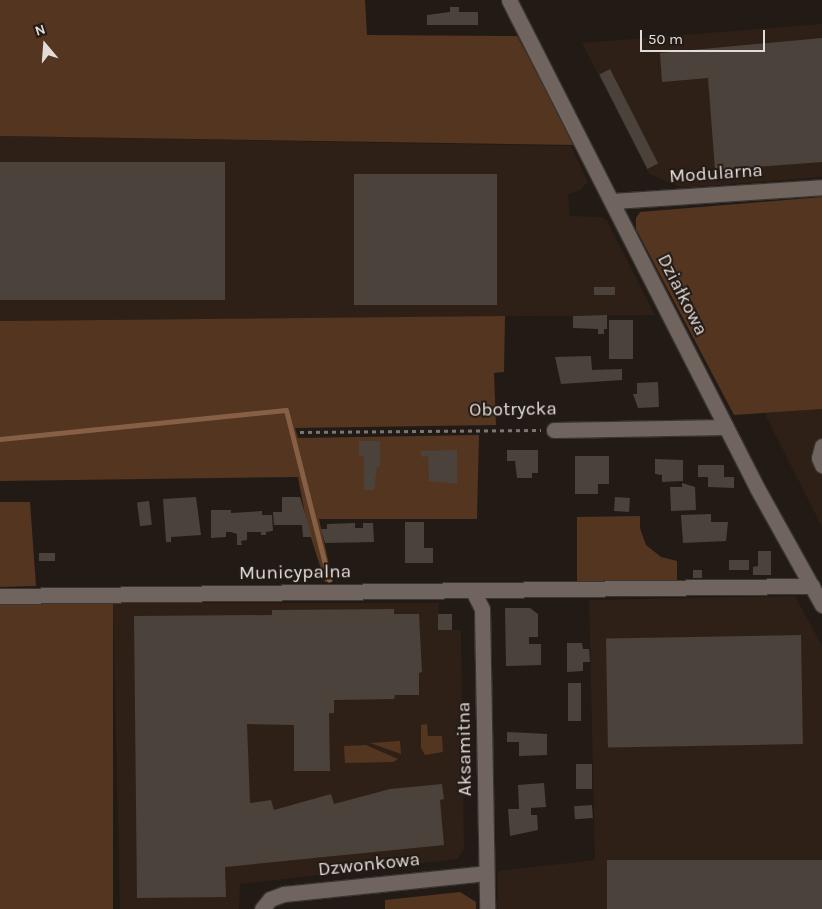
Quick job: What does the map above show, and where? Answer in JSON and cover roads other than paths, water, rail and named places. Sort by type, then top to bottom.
[{"type":"street","name":"Działkowa","points":[[509,0],[726,427],[822,605]]},
{"type":"street","name":"Modularna","points":[[613,202],[822,187]]},
{"type":"street","name":"Obotrycka","points":[[554,430],[726,427]]},
{"type":"street","points":[[822,446],[819,458],[822,465]]},
{"type":"street","name":"Municypalna","points":[[0,596],[812,586]]},
{"type":"street","name":"Aksamitna","points":[[473,590],[482,609],[487,909]]},
{"type":"street","name":"Dzwonkowa","points":[[262,909],[270,900],[284,894],[486,873]]},
{"type":"waterway","points":[[0,439],[286,410],[329,580]]}]
